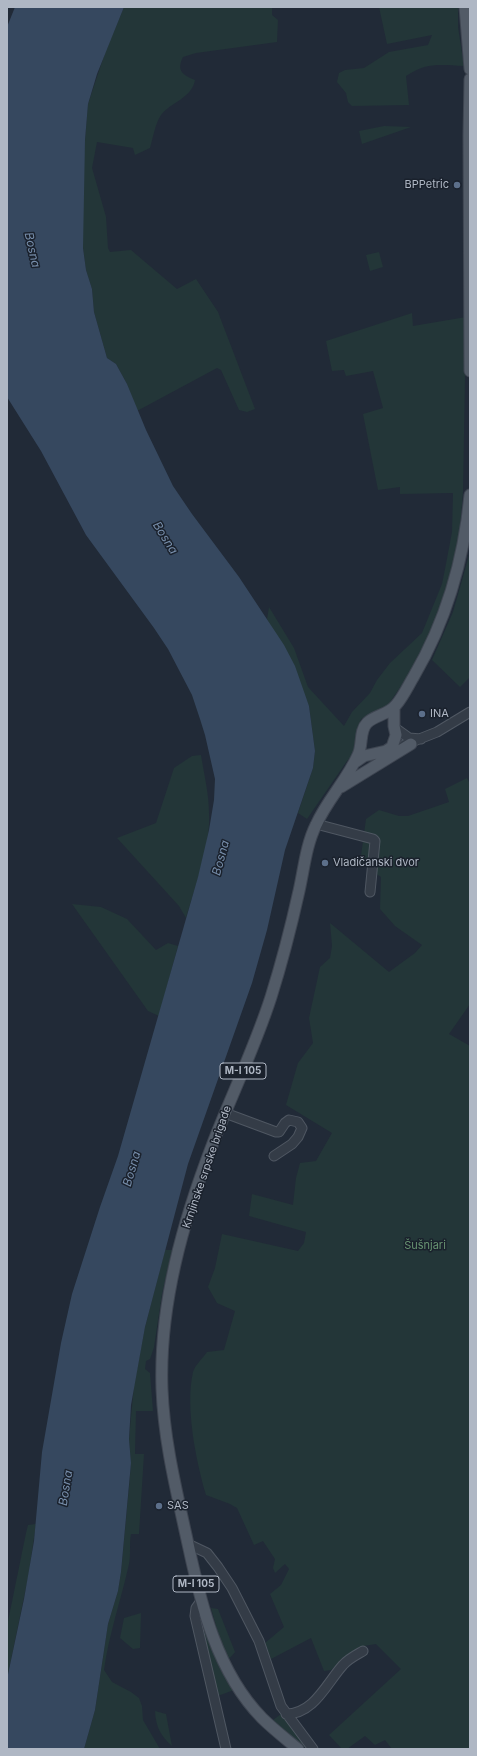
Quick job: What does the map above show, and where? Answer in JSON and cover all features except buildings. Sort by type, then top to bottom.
[{"type":"main road","points":[[465,7],[470,69]]},
{"type":"main road","points":[[470,79],[470,371]]},
{"type":"main road","points":[[389,749],[396,740],[394,708],[426,655],[444,613],[453,586],[462,552],[470,495]]},
{"type":"main road","name":"M-I 105","points":[[354,763],[359,754],[362,741],[362,731],[364,727],[367,723],[394,708]]},
{"type":"main road","points":[[375,718],[385,719],[394,727]]},
{"type":"main road","points":[[362,741],[370,750],[377,753]]},
{"type":"main road","points":[[334,792],[350,780],[411,744]]},
{"type":"main road","name":"M-I 105","points":[[354,763],[364,756],[389,749]]},
{"type":"main road","name":"Krnjinske srpske brigade","points":[[298,1749],[261,1718],[238,1686],[214,1641],[191,1566],[188,1544],[175,1487],[165,1426],[162,1388],[163,1346],[170,1292],[178,1252],[194,1197],[270,999],[292,923],[311,839],[316,824],[334,792],[354,763]]},
{"type":"street","points":[[389,749],[411,744],[470,712]]},
{"type":"street","points":[[394,727],[409,738],[424,738]]},
{"type":"street","points":[[316,824],[373,839],[375,841],[370,892]]},
{"type":"street","points":[[225,1113],[276,1132],[279,1132],[289,1120],[298,1122],[302,1128],[298,1137],[274,1156]]},
{"type":"street","points":[[188,1544],[207,1553],[232,1588],[259,1642],[281,1706],[313,1749]]},
{"type":"street","points":[[201,1601],[196,1608],[195,1616],[226,1749]]},
{"type":"street","points":[[286,1714],[293,1714],[305,1710],[323,1691],[344,1664],[364,1651]]},
{"type":"green space","points":[[124,7],[272,7],[272,15],[278,20],[277,42],[196,53],[183,57],[180,66],[182,72],[195,80],[193,86],[186,96],[161,115],[150,148],[135,155],[133,148],[97,142],[92,168],[106,217],[108,248],[110,252],[131,250],[177,289],[196,279],[218,312],[255,409],[247,412],[239,410],[221,370],[217,368],[137,411],[127,384],[116,364],[107,358],[94,312],[92,289],[86,270],[83,248],[83,165],[88,104],[105,53]]},
{"type":"green space","points":[[379,7],[458,7],[458,27],[464,66],[427,66],[406,76],[409,105],[352,106],[348,102],[346,93],[337,82],[339,73],[345,70],[364,68],[389,52],[428,45],[432,35],[387,44]]},
{"type":"green space","points":[[384,126],[411,127],[362,144],[359,131]]},
{"type":"green space","points":[[379,252],[383,267],[370,271],[366,255]]},
{"type":"green space","points":[[412,313],[413,326],[466,317],[463,492],[459,541],[455,561],[435,627],[417,663],[388,705],[361,719],[353,755],[347,761],[307,819],[298,813],[313,768],[315,751],[309,706],[267,619],[269,607],[294,648],[308,687],[344,726],[352,712],[370,693],[377,680],[390,663],[422,633],[442,584],[452,532],[453,493],[400,494],[400,487],[378,490],[363,414],[383,408],[373,371],[346,376],[344,370],[332,371],[326,341]]},
{"type":"green space","points":[[470,552],[470,677],[460,687],[432,660],[453,612]]},
{"type":"green space","points":[[201,755],[208,799],[208,839],[202,866],[186,918],[179,906],[117,838],[156,823],[174,768],[192,756]]},
{"type":"green space","name":"Šušnjari","points":[[467,778],[470,784],[470,1004],[449,1034],[470,1046],[470,1749],[392,1749],[385,1740],[375,1745],[365,1736],[347,1749],[342,1749],[329,1735],[401,1669],[376,1644],[364,1646],[331,1670],[324,1671],[311,1638],[271,1659],[265,1643],[284,1627],[270,1594],[281,1585],[289,1569],[285,1564],[275,1573],[273,1568],[275,1559],[263,1541],[254,1545],[237,1508],[206,1495],[195,1450],[190,1401],[191,1386],[194,1369],[207,1352],[224,1350],[235,1311],[217,1303],[208,1287],[215,1268],[222,1234],[298,1251],[304,1243],[306,1232],[249,1216],[252,1194],[293,1205],[296,1178],[300,1163],[316,1161],[332,1133],[286,1105],[298,1063],[313,1043],[309,1018],[320,967],[330,958],[332,946],[330,923],[389,972],[415,953],[422,945],[395,926],[380,909],[381,877],[360,863],[366,819],[379,810],[399,816],[408,816],[449,802],[445,789]]},
{"type":"green space","points":[[72,904],[101,907],[127,919],[156,950],[168,943],[178,946],[159,1016],[148,1011]]},
{"type":"green space","points":[[165,1250],[172,1250],[162,1294],[154,1347],[150,1359],[146,1361],[145,1369],[150,1373],[153,1411],[136,1411],[135,1454],[144,1454],[139,1534],[131,1534],[129,1564],[112,1630],[104,1670],[112,1682],[139,1698],[142,1706],[143,1720],[160,1749],[84,1749],[95,1710],[108,1624],[118,1591],[121,1572],[131,1463],[129,1439],[134,1385],[145,1327]]},
{"type":"green space","points":[[36,1524],[28,1578],[7,1679],[7,1626],[28,1525]]},
{"type":"green space","points":[[211,1608],[218,1609],[235,1652],[229,1659],[221,1644]]},
{"type":"green space","points":[[141,1613],[140,1648],[133,1649],[120,1638],[124,1618]]},
{"type":"green space","points":[[200,1621],[234,1690],[215,1697]]},
{"type":"green space","points":[[155,1711],[166,1714],[172,1746],[159,1730],[156,1722]]},
{"type":"green space","points":[[281,1714],[308,1749],[302,1746],[273,1720]]},
{"type":"water","name":"Bosna","points":[[15,7],[124,7],[97,74],[88,104],[85,140],[83,248],[86,270],[92,289],[94,312],[107,358],[116,364],[127,384],[146,430],[173,486],[239,577],[284,645],[295,666],[309,706],[315,751],[313,768],[285,850],[267,930],[252,983],[188,1164],[145,1327],[131,1405],[129,1439],[131,1463],[121,1572],[118,1591],[108,1624],[95,1710],[84,1749],[7,1749],[7,1679],[24,1599],[34,1541],[42,1452],[61,1343],[72,1294],[118,1156],[198,877],[209,830],[214,800],[215,779],[205,735],[192,695],[168,649],[86,535],[41,451],[7,397],[7,27]]},
{"type":"place","name":"BPPetric","points":[[457,185]]},
{"type":"place","name":"INA","points":[[422,714]]},
{"type":"place","name":"Vladičanski dvor","points":[[325,863]]},
{"type":"place","name":"SAS","points":[[159,1506]]}]
